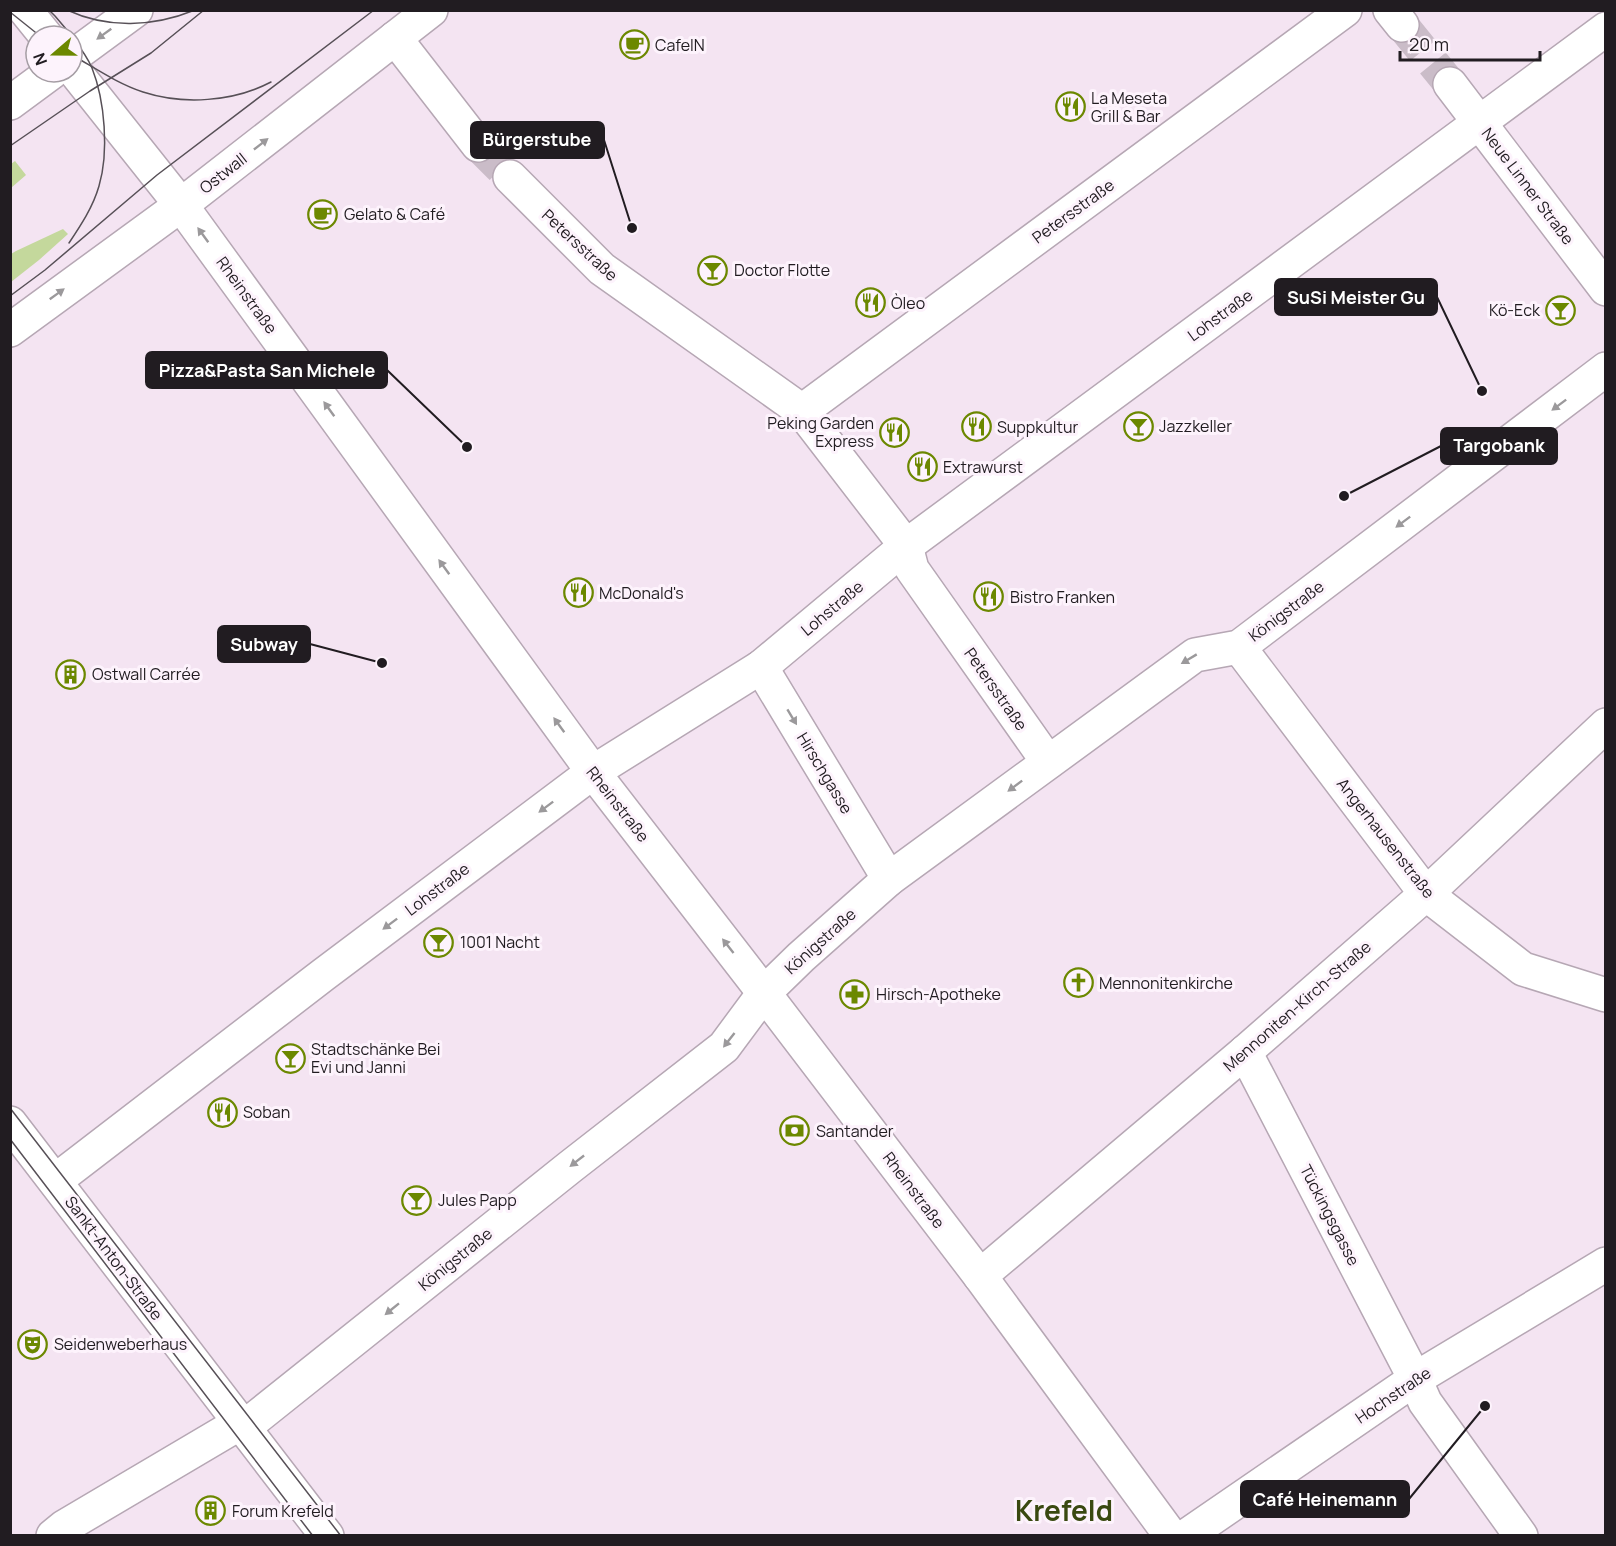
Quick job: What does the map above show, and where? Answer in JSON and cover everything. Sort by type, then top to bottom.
[{"type":"street","points":[[25,10],[36,24]]},
{"type":"street","points":[[84,48],[136,10]]},
{"type":"street","name":"Ostwall","points":[[10,330],[182,205],[431,10]]},
{"type":"street","name":"Petersstraße","points":[[802,411],[1345,10]]},
{"type":"street","name":"Lohstraße","points":[[55,1181],[593,772],[761,667],[906,546],[1605,29]]},
{"type":"street","points":[[395,38],[478,145]]},
{"type":"street","name":"Rheinstraße","points":[[84,83],[182,205],[593,772],[980,1276],[1171,1536]]},
{"type":"street","points":[[10,103],[36,84]]},
{"type":"street","name":"Neue Linner Straße","points":[[1450,84],[1605,289]]},
{"type":"street","name":"Petersstraße","points":[[510,177],[602,269],[802,411],[906,546],[912,569],[1048,762]]},
{"type":"street","name":"Königstraße","points":[[52,1536],[240,1423],[252,1421],[724,1047],[764,993],[889,879],[1195,655],[1239,647],[1605,369]]},
{"type":"street","name":"Angerhausenstraße","points":[[1239,647],[1426,894],[1523,969],[1605,995]]},
{"type":"street","name":"Hirschgasse","points":[[761,667],[889,879]]},
{"type":"street","name":"Mennoniten-Kirch-Straße","points":[[980,1276],[1245,1052],[1426,894],[1605,725]]},
{"type":"street","name":"Tückingsgasse","points":[[1245,1052],[1425,1402],[1521,1536]]},
{"type":"street","name":"Sankt-Anton-Straße","points":[[10,1123],[327,1536]]},
{"type":"street","name":"Hochstraße","points":[[1186,1536],[1415,1379],[1605,1264]]},
{"type":"green space","points":[[15,161],[26,175],[11,188],[11,164]]},
{"type":"green space","points":[[63,229],[68,234],[11,282],[11,254]]},
{"type":"tunnel","points":[[1402,25],[1450,84]]},
{"type":"tunnel","points":[[478,145],[510,177]]},
{"type":"tram line","points":[[49,10],[62,24]]},
{"type":"tram line","points":[[67,10],[98,20],[131,24],[163,20],[195,10]]},
{"type":"tram line","points":[[10,146],[90,91],[151,53],[204,10]]},
{"type":"tram line","points":[[10,296],[45,270],[157,175],[374,10]]},
{"type":"tram line","points":[[10,12],[25,24]]},
{"type":"tram line","points":[[69,243],[86,216],[96,194],[104,158],[103,111],[92,68],[84,53]]},
{"type":"tram line","points":[[84,62],[134,89],[175,99],[208,99],[241,94],[271,82]]},
{"type":"tram line","points":[[10,1108],[341,1536]]},
{"type":"tram line","points":[[10,1139],[313,1536]]},
{"type":"place","name":"CafeIN","points":[[634,45]]},
{"type":"place","name":"La Meseta Grill & Bar","points":[[1070,107]]},
{"type":"place","name":"Gelato & Café","points":[[323,214]]},
{"type":"place","name":"Bürgerstube","points":[[632,228]]},
{"type":"place","name":"Doctor Flotte","points":[[713,270]]},
{"type":"place","name":"Òleo","points":[[870,303]]},
{"type":"place","name":"Kö-Eck","points":[[1561,310]]},
{"type":"place","name":"SuSi Meister Gu","points":[[1482,391]]},
{"type":"place","name":"Jazzkeller","points":[[1138,426]]},
{"type":"place","name":"Suppkultur","points":[[976,427]]},
{"type":"place","name":"Peking Garden Express","points":[[895,432]]},
{"type":"place","name":"Pizza&Pasta San Michele","points":[[467,447]]},
{"type":"place","name":"Extrawurst","points":[[922,467]]},
{"type":"place","name":"Targobank","points":[[1344,496]]},
{"type":"place","name":"McDonald's","points":[[578,593]]},
{"type":"place","name":"Bistro Franken","points":[[989,597]]},
{"type":"place","name":"Subway","points":[[382,663]]},
{"type":"place","name":"Ostwall Carrée","points":[[71,674]]},
{"type":"place","name":"1001 Nacht","points":[[439,942]]},
{"type":"place","name":"Mennonitenkirche","points":[[1078,983]]},
{"type":"place","name":"Hirsch-Apotheke","points":[[855,994]]},
{"type":"place","name":"Stadtschänke Bei Evi und Janni","points":[[290,1058]]},
{"type":"place","name":"Soban","points":[[222,1112]]},
{"type":"place","name":"Santander","points":[[795,1131]]},
{"type":"place","name":"Jules Papp","points":[[417,1200]]},
{"type":"place","name":"Seidenweberhaus","points":[[33,1344]]},
{"type":"place","name":"Café Heinemann","points":[[1485,1406]]},
{"type":"place","name":"Forum Krefeld","points":[[211,1511]]},
{"type":"district","name":"Krefeld","points":[[1064,1511]]}]
